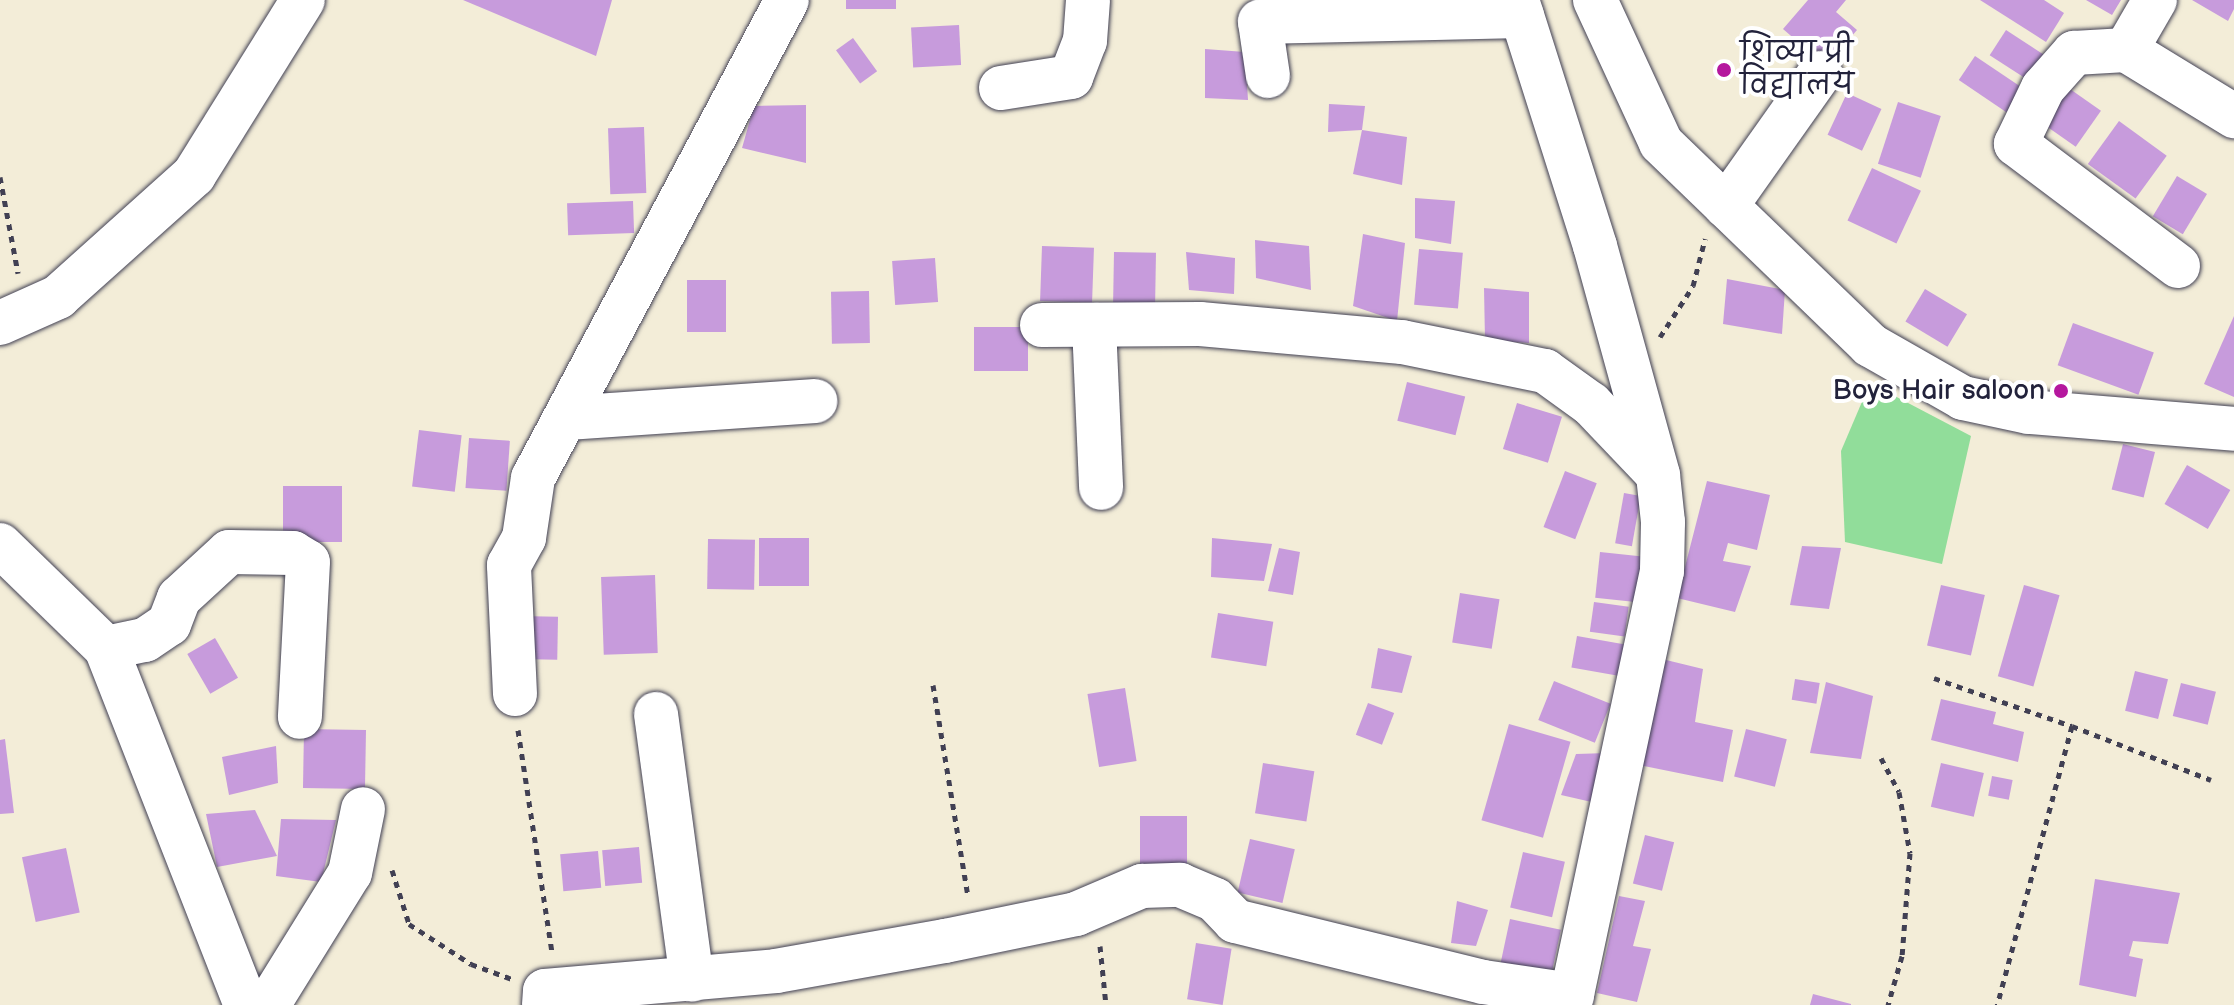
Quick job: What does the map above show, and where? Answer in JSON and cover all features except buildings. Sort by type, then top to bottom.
[{"type":"street","points":[[11,318],[58,297],[194,175],[303,0]]},
{"type":"street","points":[[515,694],[509,565],[524,538],[533,478],[787,0]]},
{"type":"street","points":[[1001,88],[1071,77],[1085,41],[1088,0]]},
{"type":"street","points":[[1595,0],[1661,143],[1870,345],[1963,398],[2029,412],[2234,429]]},
{"type":"street","points":[[2126,50],[2155,0]]},
{"type":"street","points":[[544,998],[692,980],[972,933],[1095,907],[1142,886],[1180,885],[1215,900],[1235,921],[1483,982],[1571,1000],[1662,571],[1658,475],[1630,371],[1519,8],[1260,22],[1268,76]]},
{"type":"street","points":[[2178,266],[2016,144],[2043,88],[2074,53],[2126,50],[2234,116]]},
{"type":"street","points":[[1726,206],[1820,73]]},
{"type":"street","points":[[1042,325],[1200,324],[1402,342],[1545,371],[1591,404],[1658,475]]},
{"type":"street","points":[[1094,325],[1101,488]]},
{"type":"street","points":[[567,418],[815,401]]},
{"type":"street","points":[[0,545],[106,648],[246,1005]]},
{"type":"street","points":[[106,648],[145,640],[169,624],[179,598],[229,552],[293,553],[308,562],[300,717]]},
{"type":"street","points":[[656,714],[692,980]]},
{"type":"street","points":[[268,1005],[350,873],[363,809]]},
{"type":"path","points":[[0,177],[12,214],[11,318]]},
{"type":"path","points":[[1630,371],[1669,327],[1693,286],[1706,233],[1726,206]]},
{"type":"path","points":[[1934,678],[2072,726],[2211,780]]},
{"type":"path","points":[[933,685],[972,933]]},
{"type":"path","points":[[350,873],[391,868],[409,924],[471,964],[544,998],[554,940],[520,775],[515,694]]},
{"type":"path","points":[[1997,1005],[2072,726]]},
{"type":"path","points":[[1881,758],[1899,792],[1910,853],[1902,956],[1888,1005]]},
{"type":"path","points":[[1095,907],[1106,1005]]},
{"type":"green space","points":[[1870,383],[1971,436],[1942,564],[1845,542],[1841,451]]},
{"type":"place","name":"शिव्या प्री विद्यालय","points":[[1724,70]]},
{"type":"place","name":"Boys Hair saloon","points":[[2061,391]]}]
